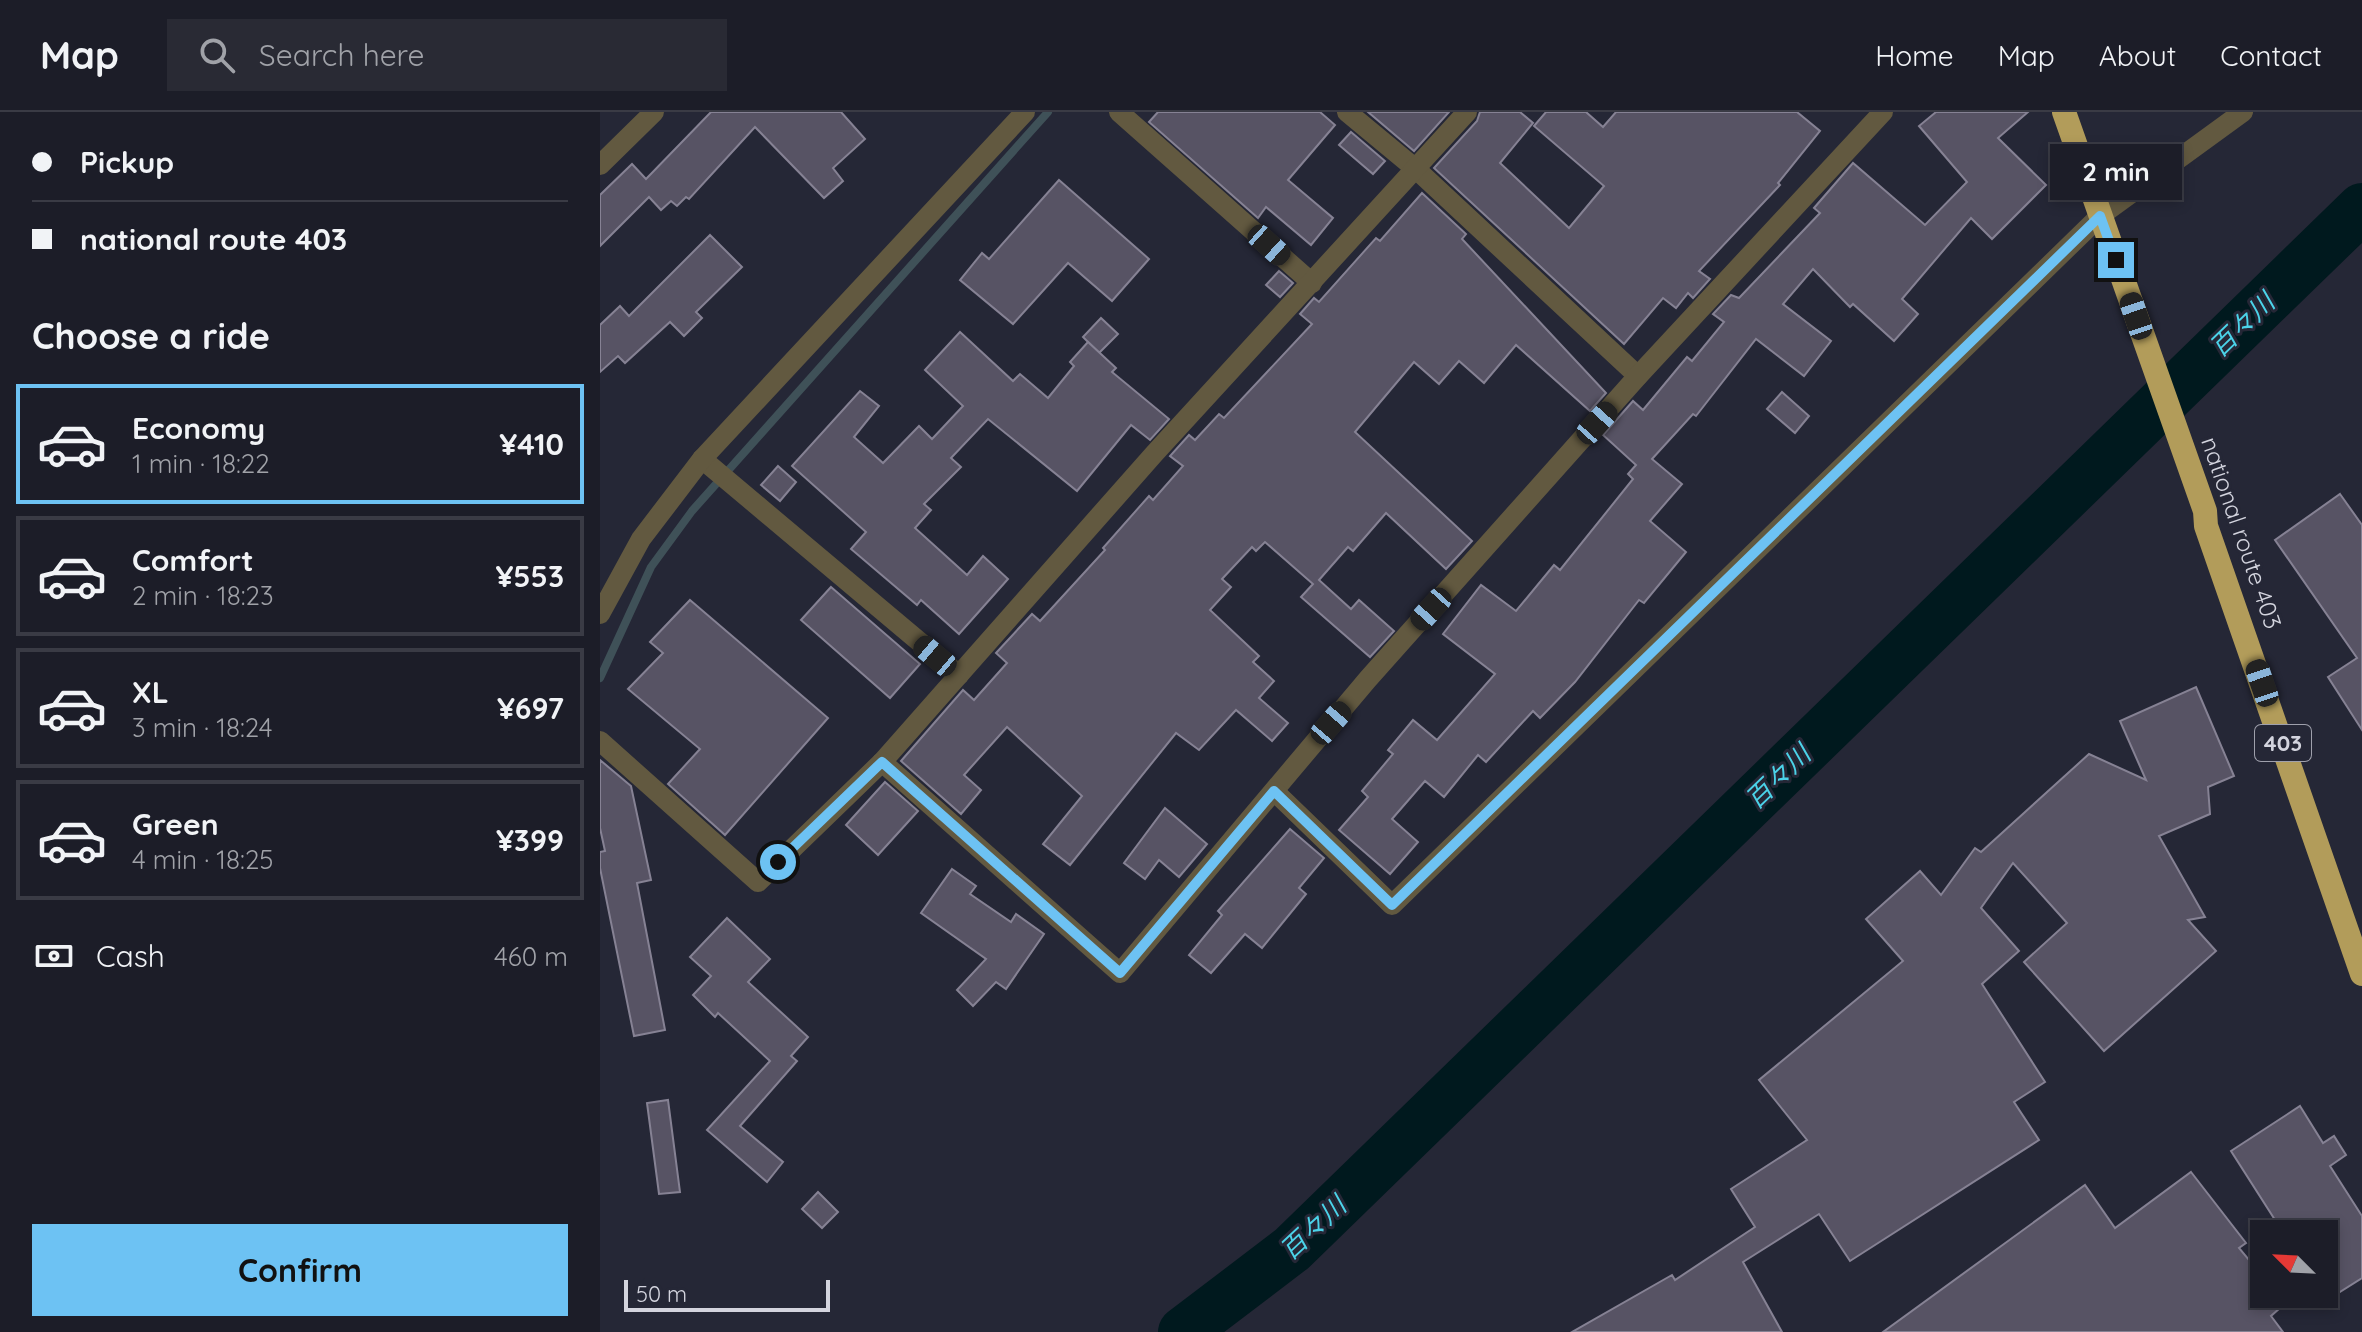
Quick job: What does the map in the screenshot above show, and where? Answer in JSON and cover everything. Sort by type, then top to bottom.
[{"type":"highway","name":"national route 403","points":[[2064,112],[2205,511],[2206,526],[2362,974]]},
{"type":"street","points":[[600,165],[654,112]]},
{"type":"street","points":[[600,614],[641,539],[702,459],[1025,112]]},
{"type":"street","points":[[1119,112],[1312,283]]},
{"type":"street","points":[[1347,112],[1417,170],[1638,376]]},
{"type":"street","points":[[600,741],[758,882],[882,762],[1154,454],[1467,112]]},
{"type":"street","points":[[882,762],[1120,973],[1368,679],[1638,376],[1883,112]]},
{"type":"street","points":[[1274,791],[1392,905],[2103,224],[2243,112]]},
{"type":"street","points":[[702,459],[959,675]]},
{"type":"building","points":[[711,112],[841,112],[865,139],[833,168],[843,181],[824,198],[755,127],[689,199],[686,197],[677,206],[671,201],[661,210],[649,197],[600,246],[600,195],[632,164],[646,179]]},
{"type":"building","points":[[1158,112],[1320,112],[1335,125],[1288,180],[1333,218],[1311,245],[1266,207],[1258,218],[1149,122]]},
{"type":"building","points":[[1368,112],[1449,112],[1414,151]]},
{"type":"building","points":[[1480,112],[1520,112],[1533,123],[1500,163],[1569,228],[1604,186],[1534,126],[1546,112],[1586,112],[1603,127],[1616,112],[1797,112],[1820,131],[1778,183],[1780,185],[1699,271],[1710,279],[1693,298],[1688,293],[1676,308],[1663,298],[1624,344],[1434,168],[1477,121]]},
{"type":"building","points":[[1936,112],[2028,112],[1998,138],[2046,185],[1992,239],[1971,218],[1902,299],[1918,314],[1894,341],[1853,304],[1850,307],[1813,269],[1783,304],[1831,341],[1804,376],[1756,339],[1696,416],[1693,414],[1652,459],[1682,484],[1650,521],[1686,552],[1644,603],[1639,600],[1575,682],[1540,718],[1533,711],[1486,762],[1478,755],[1444,797],[1425,781],[1392,819],[1418,842],[1390,874],[1339,830],[1368,797],[1362,791],[1393,754],[1388,750],[1413,720],[1437,740],[1495,674],[1443,634],[1481,585],[1516,611],[1554,565],[1560,570],[1633,479],[1628,474],[1636,465],[1603,435],[1633,401],[1643,410],[1687,357],[1692,361],[1724,322],[1713,314],[1731,295],[1739,298],[1820,213],[1814,208],[1853,163],[1925,225],[1967,182],[1919,126]]},
{"type":"building","points":[[1351,132],[1385,161],[1373,174],[1339,145]]},
{"type":"building","points":[[1059,180],[1149,259],[1112,301],[1068,263],[1013,324],[960,280],[982,253],[989,259]]},
{"type":"building","points":[[1422,193],[1466,234],[1462,239],[1606,393],[1590,411],[1516,345],[1484,383],[1459,361],[1439,384],[1414,362],[1355,432],[1472,541],[1446,569],[1386,513],[1353,551],[1348,547],[1319,580],[1351,609],[1359,600],[1394,631],[1370,657],[1301,597],[1313,584],[1265,542],[1256,551],[1252,547],[1222,579],[1231,587],[1210,610],[1259,656],[1253,662],[1274,681],[1259,698],[1288,723],[1272,741],[1236,710],[1199,750],[1176,733],[1070,865],[1043,844],[1082,796],[1007,727],[964,775],[981,790],[961,814],[901,761],[963,690],[974,700],[1007,663],[996,653],[1032,614],[1040,621],[1149,496],[1153,500],[1183,466],[1170,456],[1189,435],[1195,440],[1219,414],[1224,418],[1312,324],[1300,314],[1314,298],[1319,302],[1376,238],[1380,241]]},
{"type":"building","points":[[710,235],[742,267],[696,312],[702,318],[684,336],[670,322],[625,363],[618,356],[600,372],[600,325],[620,306],[629,316]]},
{"type":"building","points":[[1279,271],[1293,283],[1280,297],[1266,285]]},
{"type":"building","points":[[1101,318],[1118,334],[1099,353],[1083,337]]},
{"type":"building","points":[[960,332],[1013,381],[1020,374],[1048,398],[1074,366],[1070,362],[1088,342],[1116,368],[1112,372],[1169,419],[1150,440],[1131,425],[1077,491],[988,419],[951,458],[961,467],[924,504],[931,510],[915,528],[967,575],[983,556],[1008,579],[959,634],[921,600],[917,605],[851,549],[866,532],[792,466],[860,391],[879,406],[854,437],[883,463],[919,426],[932,439],[963,406],[925,370]]},
{"type":"building","points":[[1782,392],[1809,416],[1795,433],[1767,409]]},
{"type":"building","points":[[778,466],[796,482],[780,501],[761,485]]},
{"type":"building","points":[[2340,494],[2362,525],[2362,730],[2328,677],[2357,658],[2275,540]]},
{"type":"building","points":[[831,587],[920,664],[890,698],[801,620]]},
{"type":"building","points":[[690,600],[828,718],[725,835],[668,784],[700,749],[628,689],[663,653],[650,642]]},
{"type":"building","points":[[2196,687],[2234,776],[2208,787],[2210,814],[2159,836],[2205,917],[2188,920],[2216,951],[2104,1051],[2024,962],[2067,923],[2013,863],[1981,908],[2019,951],[1982,984],[2045,1082],[2014,1102],[2039,1140],[1850,1261],[1819,1214],[1743,1262],[1782,1332],[1572,1332],[1672,1275],[1675,1280],[1755,1227],[1731,1189],[1807,1140],[1759,1080],[1903,961],[1866,919],[1920,871],[1941,895],[1975,848],[1981,852],[2089,754],[2146,780],[2120,721]]},
{"type":"building","points":[[600,760],[631,786],[651,880],[637,883],[665,1030],[634,1036],[600,868],[600,852],[605,851],[600,828]]},
{"type":"building","points":[[885,782],[918,811],[878,855],[846,825]]},
{"type":"building","points":[[1165,808],[1207,844],[1179,877],[1159,860],[1145,879],[1124,863]]},
{"type":"building","points":[[1290,829],[1324,858],[1299,888],[1306,894],[1262,948],[1245,934],[1211,973],[1189,955],[1222,915],[1218,911]]},
{"type":"building","points":[[952,869],[976,886],[970,894],[1011,922],[1016,914],[1044,934],[1006,989],[996,982],[973,1006],[957,990],[986,959],[921,913]]},
{"type":"building","points":[[727,918],[770,959],[748,982],[808,1037],[791,1056],[797,1061],[740,1126],[783,1162],[767,1182],[707,1130],[770,1061],[718,1013],[715,1017],[693,995],[711,976],[690,957]]},
{"type":"building","points":[[668,1100],[680,1192],[659,1194],[647,1103]]},
{"type":"building","points":[[2300,1106],[2323,1143],[2334,1136],[2346,1155],[2330,1166],[2362,1216],[2362,1278],[2338,1293],[2338,1220],[2275,1220],[2231,1151]]},
{"type":"building","points":[[2191,1172],[2246,1243],[2239,1248],[2250,1261],[2250,1308],[2280,1308],[2271,1316],[2283,1332],[1883,1332],[2085,1185],[2115,1228]]},
{"type":"building","points":[[818,1192],[838,1212],[822,1228],[802,1209]]},
{"type":"waterway","points":[[600,678],[651,567],[692,511],[1048,112]]},
{"type":"waterway","name":"百々川","points":[[1183,1332],[1292,1249],[2362,208]]},
{"type":"route","points":[[778,862],[882,762],[1120,973],[1274,791],[1392,905],[2100,216],[2116,260]]}]
